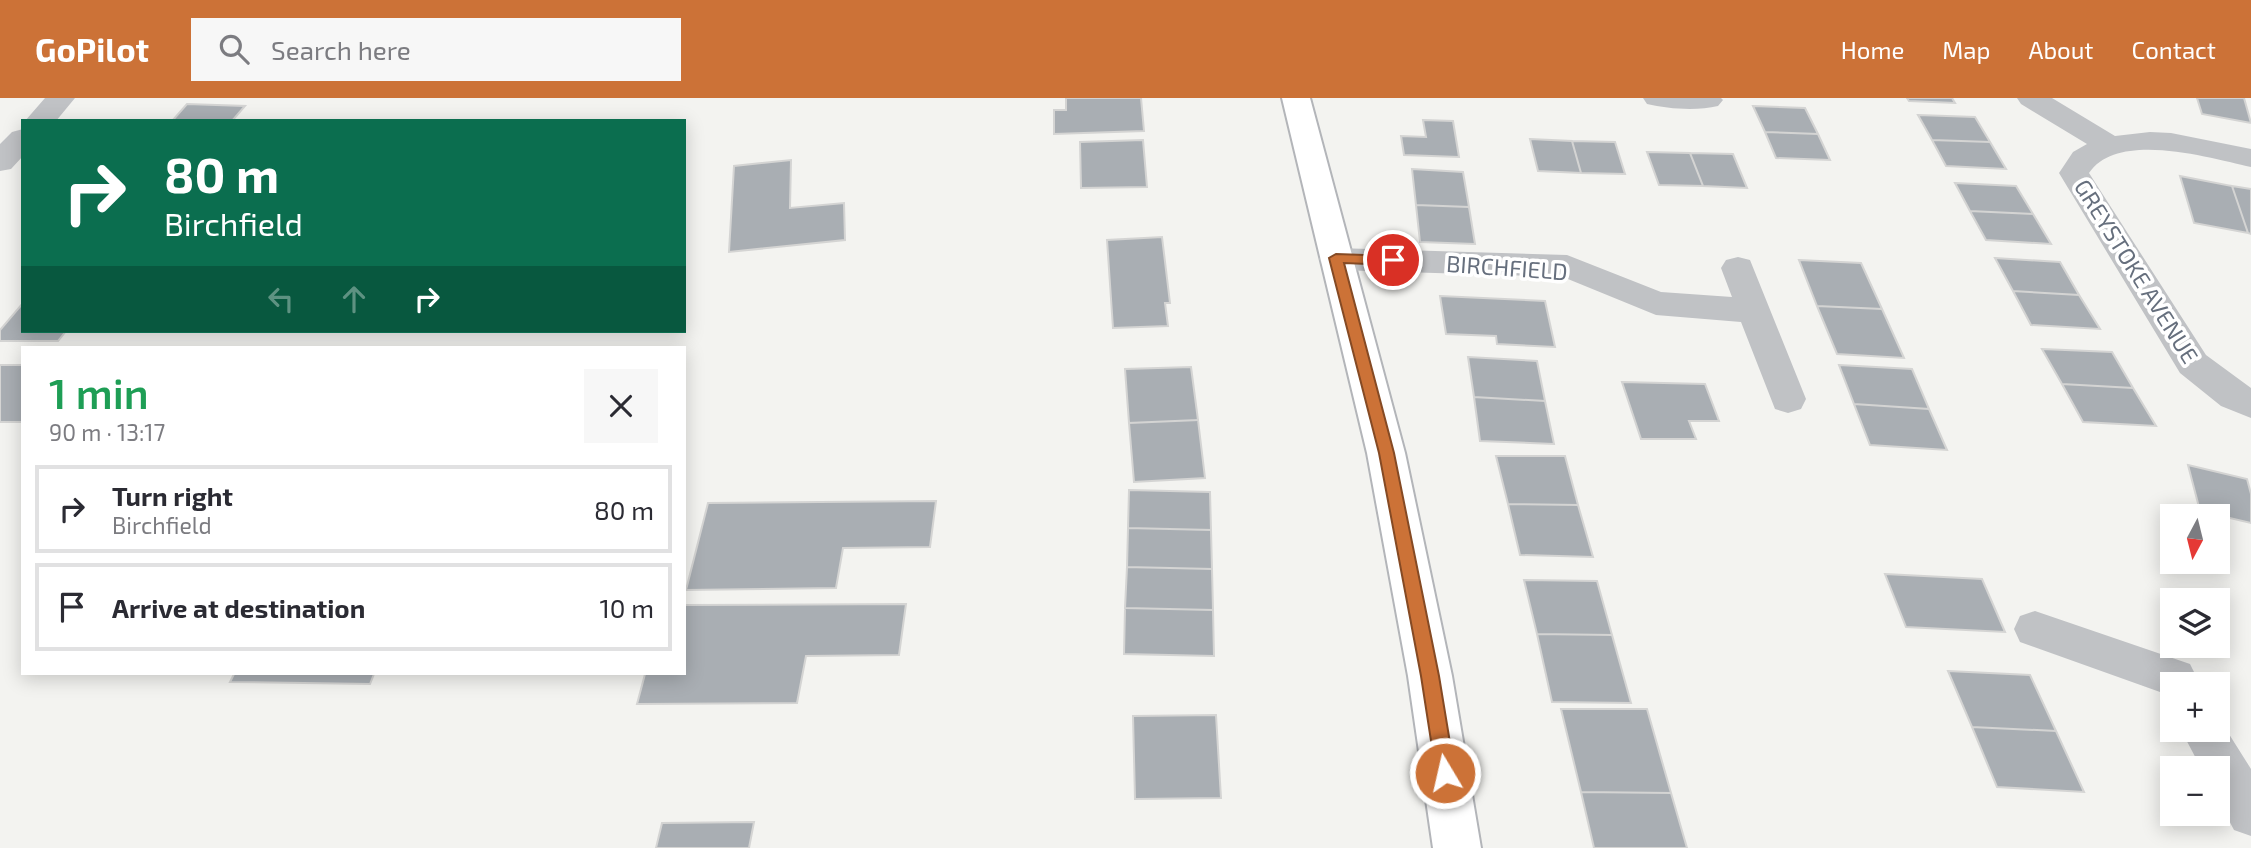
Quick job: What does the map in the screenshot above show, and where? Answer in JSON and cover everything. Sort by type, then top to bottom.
[{"type":"main road","points":[[1297,98],[1387,453],[1430,676],[1457,848]]},
{"type":"street","points":[[42,119],[61,98]]},
{"type":"street","points":[[1657,98],[1708,100]]},
{"type":"street","points":[[2031,98],[2110,146]]},
{"type":"street","points":[[0,162],[21,140]]},
{"type":"street","name":"GREYSTOKE AVENUE","points":[[2251,158],[2150,142],[2110,146],[2089,153],[2074,173],[2193,364],[2234,396],[2251,404]]},
{"type":"street","name":"BIRCHFIELD","points":[[1336,258],[1567,267],[1656,303],[1754,311]]},
{"type":"street","points":[[1738,268],[1788,399]]},
{"type":"street","points":[[2035,629],[2160,673]]},
{"type":"street","points":[[2211,742],[2251,814]]},
{"type":"building","points":[[1066,98],[1141,98],[1144,131],[1054,134],[1054,110],[1066,110]]},
{"type":"building","points":[[1907,98],[1952,98],[1955,103],[1909,101]]},
{"type":"building","points":[[2197,98],[2244,98],[2251,123],[2202,114]]},
{"type":"building","points":[[187,104],[245,106],[234,119],[174,119]]},
{"type":"building","points":[[1753,106],[1805,108],[1818,134],[1765,132]]},
{"type":"building","points":[[1918,115],[1975,117],[1990,142],[1932,140]]},
{"type":"building","points":[[1423,120],[1453,121],[1459,157],[1404,155],[1401,136],[1426,137]]},
{"type":"building","points":[[1765,132],[1818,134],[1830,160],[1776,158]]},
{"type":"building","points":[[1530,139],[1572,141],[1581,173],[1538,171]]},
{"type":"building","points":[[1143,140],[1147,187],[1081,188],[1080,142]]},
{"type":"building","points":[[1932,140],[1990,142],[2006,169],[1946,166]]},
{"type":"building","points":[[1572,141],[1615,142],[1625,174],[1581,173]]},
{"type":"building","points":[[1647,152],[1690,153],[1703,186],[1659,185]]},
{"type":"building","points":[[1690,153],[1733,154],[1747,188],[1703,186]]},
{"type":"building","points":[[791,160],[790,208],[844,203],[845,240],[729,252],[734,166]]},
{"type":"building","points":[[1412,169],[1463,172],[1469,207],[1416,205]]},
{"type":"building","points":[[2180,176],[2232,186],[2248,233],[2194,223]]},
{"type":"building","points":[[1955,183],[2016,186],[2033,214],[1970,211]]},
{"type":"building","points":[[2232,186],[2251,189],[2251,234],[2248,233]]},
{"type":"building","points":[[1416,205],[1469,207],[1475,244],[1420,242]]},
{"type":"building","points":[[1970,211],[2033,214],[2051,244],[1986,240]]},
{"type":"building","points":[[1162,237],[1170,303],[1165,303],[1168,326],[1113,328],[1107,240]]},
{"type":"building","points":[[1995,258],[2060,262],[2079,295],[2013,291]]},
{"type":"building","points":[[1799,260],[1861,263],[1882,309],[1817,306]]},
{"type":"building","points":[[2013,291],[2079,295],[2100,329],[2031,325]]},
{"type":"building","points":[[1440,296],[1545,301],[1555,347],[1497,344],[1496,336],[1446,334]]},
{"type":"building","points":[[21,305],[21,333],[64,333],[58,341],[0,341],[0,330]]},
{"type":"building","points":[[1817,306],[1882,309],[1904,358],[1837,354]]},
{"type":"building","points":[[2042,349],[2112,352],[2133,388],[2062,384]]},
{"type":"building","points":[[1468,357],[1537,361],[1545,401],[1474,397]]},
{"type":"building","points":[[0,365],[21,365],[21,422],[0,422]]},
{"type":"building","points":[[1839,365],[1912,369],[1929,409],[1854,404]]},
{"type":"building","points":[[1191,367],[1198,420],[1129,423],[1125,369]]},
{"type":"building","points":[[1622,382],[1705,384],[1719,421],[1689,421],[1696,439],[1641,439]]},
{"type":"building","points":[[2062,384],[2133,388],[2156,426],[2083,422]]},
{"type":"building","points":[[1474,397],[1545,401],[1554,444],[1480,441]]},
{"type":"building","points":[[1854,404],[1929,409],[1947,450],[1870,445]]},
{"type":"building","points":[[1198,420],[1205,478],[1134,482],[1129,423]]},
{"type":"building","points":[[1496,456],[1565,456],[1578,505],[1508,504]]},
{"type":"building","points":[[2188,465],[2247,479],[2251,494],[2251,523],[2230,518],[2230,504],[2198,504]]},
{"type":"building","points":[[1129,490],[1210,492],[1211,530],[1128,528]]},
{"type":"building","points":[[936,501],[930,547],[843,548],[836,588],[686,590],[708,503]]},
{"type":"building","points":[[1508,504],[1578,505],[1593,557],[1520,555]]},
{"type":"building","points":[[1128,528],[1211,530],[1212,569],[1127,567]]},
{"type":"building","points":[[1127,567],[1212,569],[1213,610],[1125,608]]},
{"type":"building","points":[[1885,574],[1982,579],[2005,632],[1906,627]]},
{"type":"building","points":[[1524,580],[1597,581],[1612,635],[1537,634]]},
{"type":"building","points":[[906,604],[899,655],[806,656],[797,703],[637,704],[645,675],[686,675],[686,605]]},
{"type":"building","points":[[1125,608],[1213,610],[1214,656],[1124,654]]},
{"type":"building","points":[[1537,634],[1612,635],[1631,703],[1552,702]]},
{"type":"building","points":[[1948,671],[2030,675],[2056,731],[1972,727]]},
{"type":"building","points":[[234,675],[374,675],[370,684],[230,682]]},
{"type":"building","points":[[1561,709],[1647,709],[1671,793],[1581,792]]},
{"type":"building","points":[[1216,715],[1221,798],[1135,799],[1133,716]]},
{"type":"building","points":[[1972,727],[2056,731],[2084,792],[1997,787]]},
{"type":"building","points":[[1581,792],[1671,793],[1687,848],[1594,848]]},
{"type":"building","points":[[754,822],[749,848],[656,848],[662,823]]},
{"type":"route","points":[[1393,260],[1336,258],[1387,453],[1430,676],[1445,773]]}]
